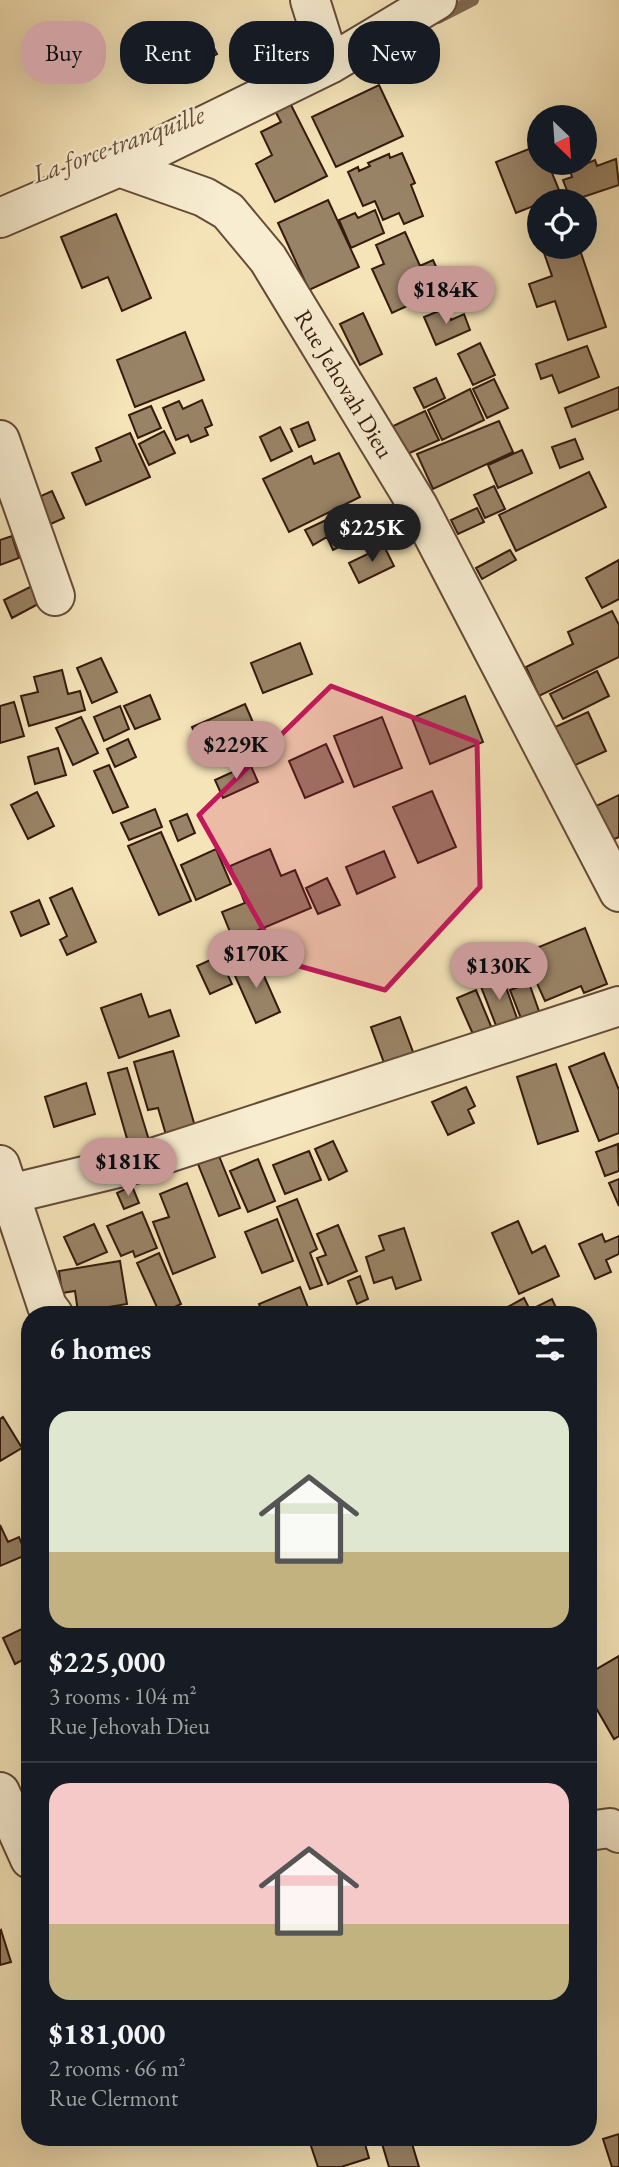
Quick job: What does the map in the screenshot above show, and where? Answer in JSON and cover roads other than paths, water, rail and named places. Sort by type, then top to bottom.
[{"type":"street","points":[[310,0],[317,21]]},
{"type":"street","points":[[334,62],[437,0]]},
{"type":"street","points":[[0,218],[118,167],[289,84]]},
{"type":"street","name":"Rue Jehovah Dieu","points":[[118,167],[204,197],[228,211],[268,259],[418,506],[619,892]]},
{"type":"street","points":[[0,440],[55,596]]},
{"type":"street","points":[[47,1306],[5,1180],[134,1164],[619,1006]]},
{"type":"street","points":[[0,1792],[21,1839]]},
{"type":"street","points":[[597,1830],[610,1828],[619,1832]]},
{"type":"waterway","name":"La force tranquille","points":[[438,18],[473,0]]}]
